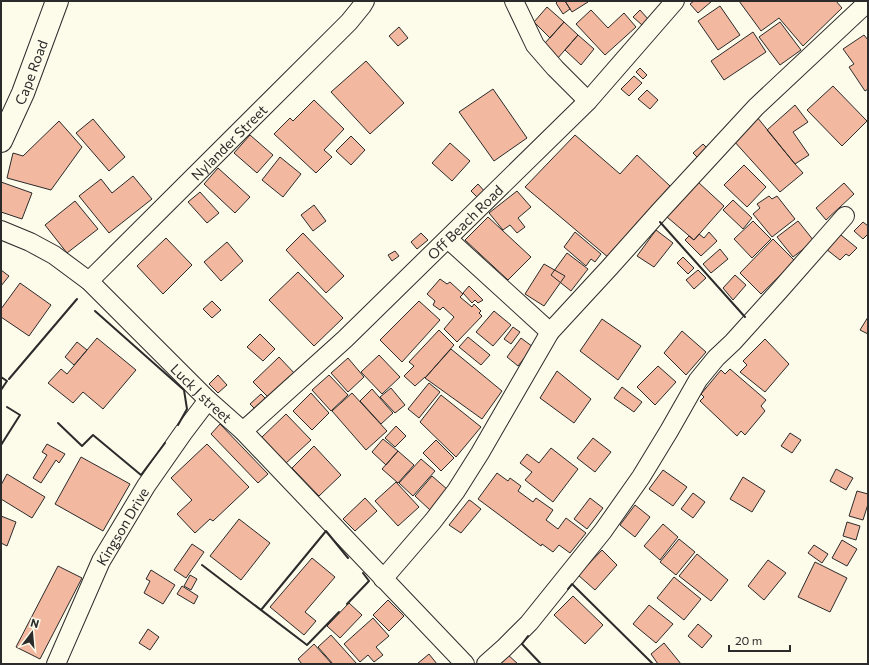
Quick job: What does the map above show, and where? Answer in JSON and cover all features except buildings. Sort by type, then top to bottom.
[{"type":"street","name":"Cape Road","points":[[1,141],[23,93],[57,1]]},
{"type":"street","name":"Nylander Street","points":[[90,281],[349,22],[365,1]]},
{"type":"street","points":[[514,1],[535,45],[555,68],[588,100]]},
{"type":"street","name":"Off Beach Road","points":[[243,432],[345,339],[588,100],[675,1]]},
{"type":"street","points":[[383,579],[456,492],[550,332],[756,107],[863,3]]},
{"type":"street","points":[[486,664],[529,623],[603,531],[641,476],[698,380],[716,358],[734,342],[845,216]]},
{"type":"street","name":"Luck J street","points":[[1,230],[30,242],[54,255],[90,281],[208,400],[243,432],[465,664]]},
{"type":"street","points":[[448,239],[550,332]]},
{"type":"street","name":"Kingson Drive","points":[[56,664],[101,561],[146,486],[208,400]]},
{"type":"wall","points":[[660,222],[745,317]]},
{"type":"wall","points":[[9,379],[77,299]]},
{"type":"wall","points":[[95,311],[184,390],[187,409],[178,425]]},
{"type":"wall","points":[[1,377],[7,381],[1,390]]},
{"type":"wall","points":[[1,445],[20,415],[7,407]]},
{"type":"wall","points":[[58,423],[82,446],[93,435],[141,475],[165,443]]},
{"type":"wall","points":[[261,610],[326,531],[348,558]]},
{"type":"wall","points":[[202,565],[307,645],[339,612]]},
{"type":"wall","points":[[347,604],[369,581],[363,573]]},
{"type":"wall","points":[[568,589],[572,584],[653,664]]},
{"type":"wall","points":[[528,636],[522,644],[541,664]]}]
